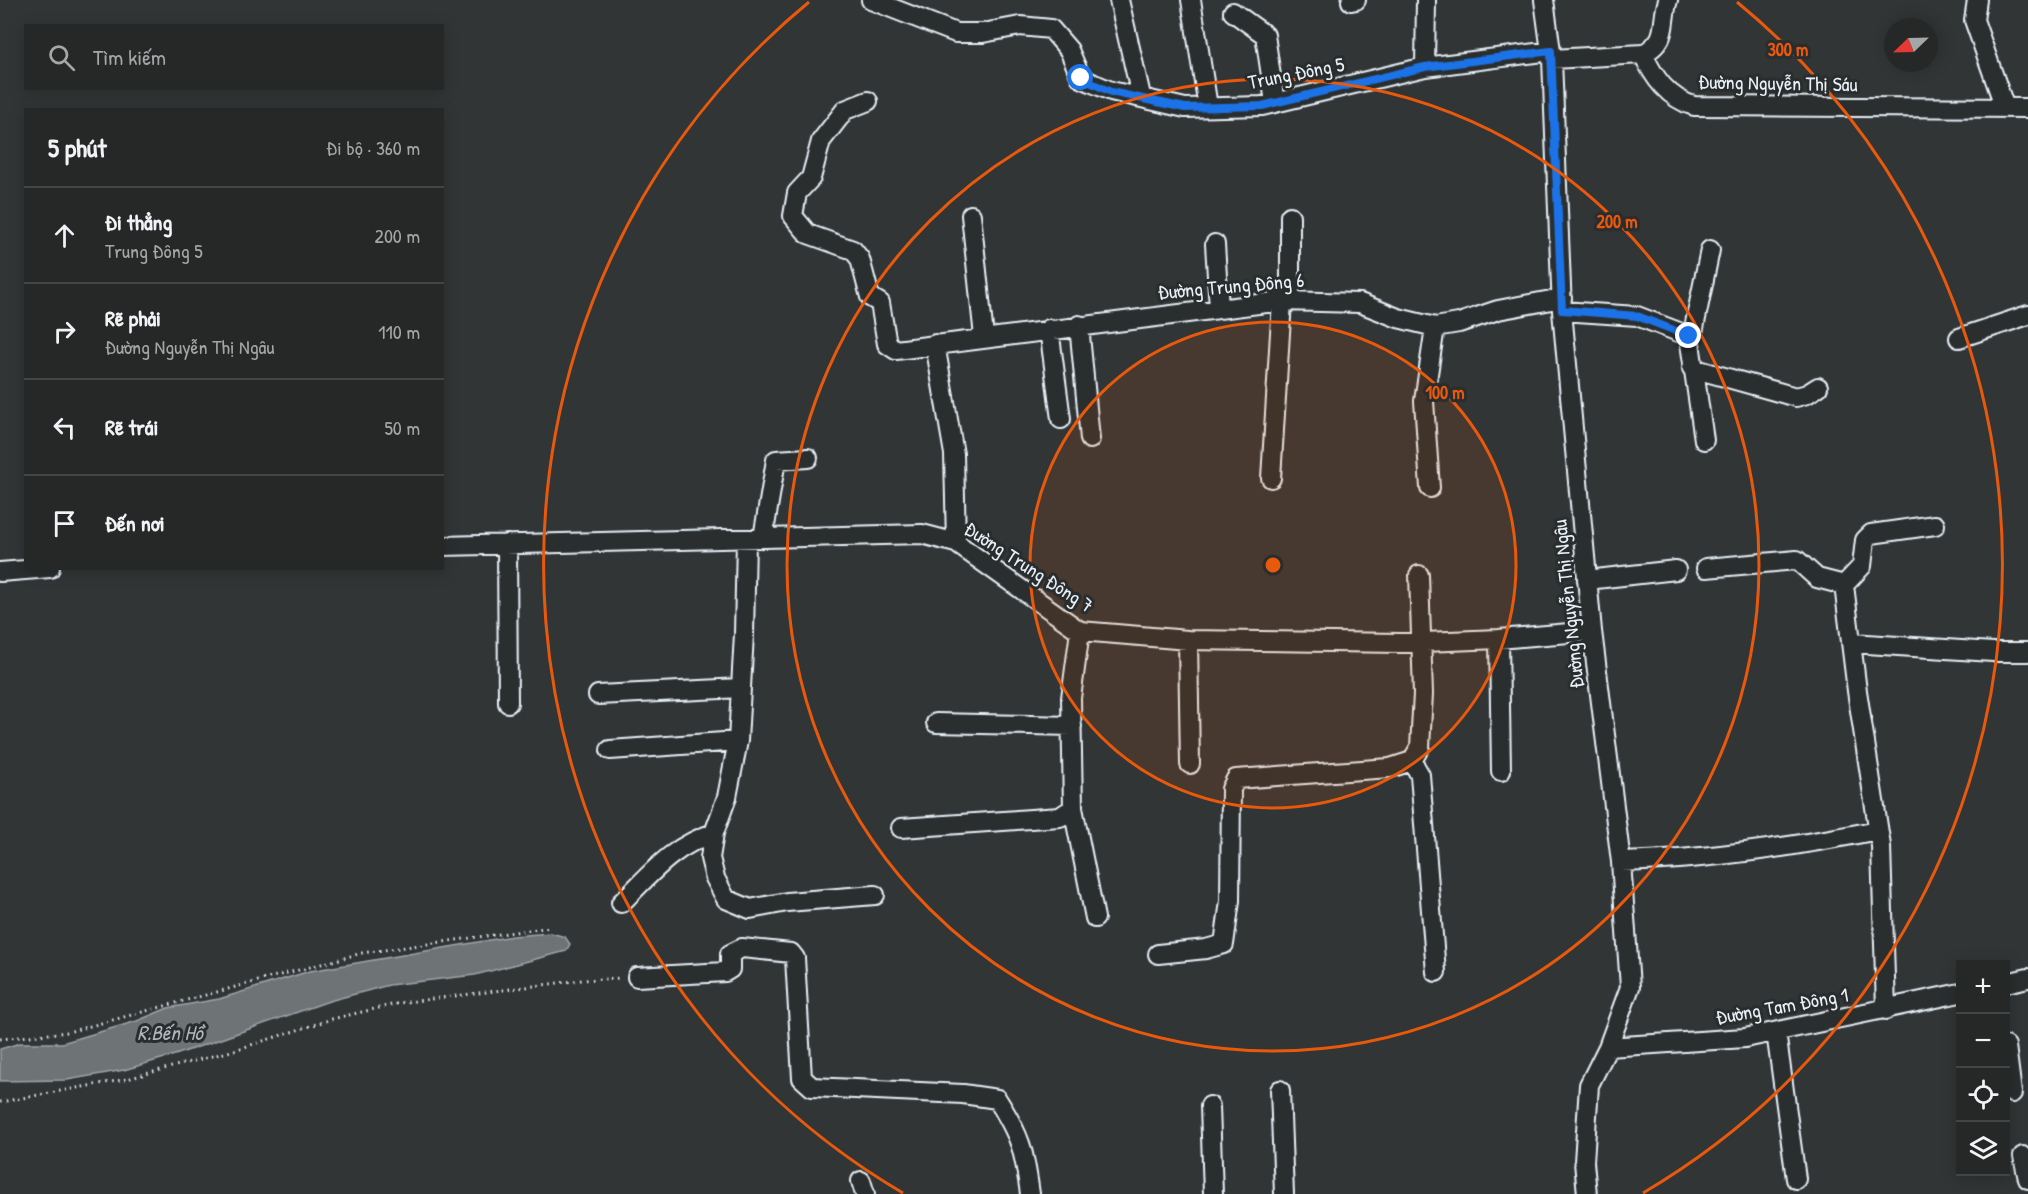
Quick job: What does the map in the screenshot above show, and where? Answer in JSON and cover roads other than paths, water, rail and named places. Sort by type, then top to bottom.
[{"type":"street","name":"Trung Đông 5","points":[[871,0],[956,33],[983,33],[1020,26],[1052,29],[1069,50],[1081,78],[1111,92],[1141,96],[1185,108],[1275,103],[1425,67],[1551,55]]},
{"type":"street","points":[[1119,0],[1141,96]]},
{"type":"street","points":[[1191,0],[1208,107]]},
{"type":"street","points":[[1425,67],[1426,0]]},
{"type":"street","name":"Đường Nguyễn Thị Ngâu","points":[[1544,0],[1551,55],[1562,304],[1592,631],[1621,862],[1630,987],[1608,1047],[1589,1084],[1584,1162],[1587,1194]]},
{"type":"street","points":[[1551,55],[1643,54],[1656,46],[1664,31],[1668,0]]},
{"type":"street","points":[[1977,0],[1974,20],[1987,64],[2005,108]]},
{"type":"street","points":[[1233,12],[1265,35],[1275,103]]},
{"type":"street","name":"Đường Nguyễn Thị Sáu","points":[[1643,54],[1653,75],[1674,97],[1678,101],[1694,106],[2028,108]]},
{"type":"street","name":"Đường Trung Đông 6","points":[[868,101],[845,110],[821,141],[811,178],[797,193],[793,216],[808,234],[853,250],[860,259],[870,297],[880,303],[887,344],[896,350],[1079,325],[1286,301],[1360,303],[1398,318],[1435,327],[1459,323],[1498,310],[1562,304],[1637,316],[1689,336]]},
{"type":"street","points":[[971,215],[984,337]]},
{"type":"street","points":[[1271,478],[1286,301],[1290,216]]},
{"type":"street","points":[[1215,244],[1219,308]]},
{"type":"street","points":[[1704,440],[1689,336],[1694,328],[1710,250]]},
{"type":"street","points":[[1959,338],[2028,315]]},
{"type":"street","points":[[1079,325],[1090,439]]},
{"type":"street","points":[[1430,488],[1424,400],[1435,327]]},
{"type":"street","points":[[1049,329],[1061,419]]},
{"type":"street","points":[[935,344],[954,454],[956,543]]},
{"type":"street","points":[[1692,368],[1796,397],[1807,394],[1818,387]]},
{"type":"street","points":[[808,458],[776,460],[755,539],[738,741],[727,797],[714,833],[710,858],[715,878],[726,899],[750,909],[787,902],[875,895]]},
{"type":"street","points":[[1844,585],[1862,566],[1865,540],[1871,534],[1935,525]]},
{"type":"street","name":"Đường Trung Đông 7","points":[[444,546],[922,534],[956,543],[1080,630],[1188,640],[1420,641],[1499,639],[1592,631]]},
{"type":"street","points":[[507,544],[508,703]]},
{"type":"street","points":[[1706,567],[1797,560],[1817,578],[1844,585]]},
{"type":"street","points":[[0,572],[25,570]]},
{"type":"street","points":[[1587,580],[1676,570]]},
{"type":"street","points":[[1158,954],[1206,949],[1224,944],[1230,901],[1231,789],[1236,779],[1390,768],[1412,760],[1420,747],[1423,694],[1419,575]]},
{"type":"street","points":[[1844,585],[1878,830],[1886,1010]]},
{"type":"street","points":[[1080,630],[1071,698],[1073,808],[1095,918]]},
{"type":"street","points":[[1499,639],[1501,771]]},
{"type":"street","points":[[1188,640],[1190,764]]},
{"type":"street","points":[[1851,642],[1993,652],[2028,652]]},
{"type":"street","points":[[597,695],[741,688]]},
{"type":"street","points":[[936,723],[1071,726]]},
{"type":"street","points":[[610,750],[738,741]]},
{"type":"street","points":[[1412,760],[1420,775],[1436,972]]},
{"type":"street","points":[[901,828],[1060,817],[1073,808]]},
{"type":"street","points":[[1621,862],[1677,861],[1756,852],[1878,830]]},
{"type":"street","points":[[621,903],[667,858],[689,841],[714,833]]},
{"type":"street","points":[[637,977],[725,972],[730,969],[730,954],[741,948],[791,953],[795,958],[802,1078],[807,1084],[812,1088],[963,1094],[997,1099],[1016,1129],[1024,1150],[1030,1194]]},
{"type":"street","points":[[2010,982],[2028,978]]},
{"type":"street","name":"Đường Tam Đông 1","points":[[1608,1047],[1745,1038],[1956,994]]},
{"type":"street","points":[[1776,1032],[1796,1179]]},
{"type":"street","points":[[2009,1068],[2012,1094]]},
{"type":"street","points":[[1280,1090],[1284,1194]]},
{"type":"street","points":[[1210,1106],[1213,1194]]},
{"type":"street","points":[[2023,1156],[2028,1179]]},
{"type":"water","name":"R.Bến Hồ","points":[[551,933],[565,937],[570,944],[566,951],[475,975],[389,985],[329,1001],[178,1054],[124,1070],[67,1080],[0,1081],[0,1049],[20,1043],[62,1043],[137,1021],[168,1008],[219,999],[310,971],[513,936]]}]
